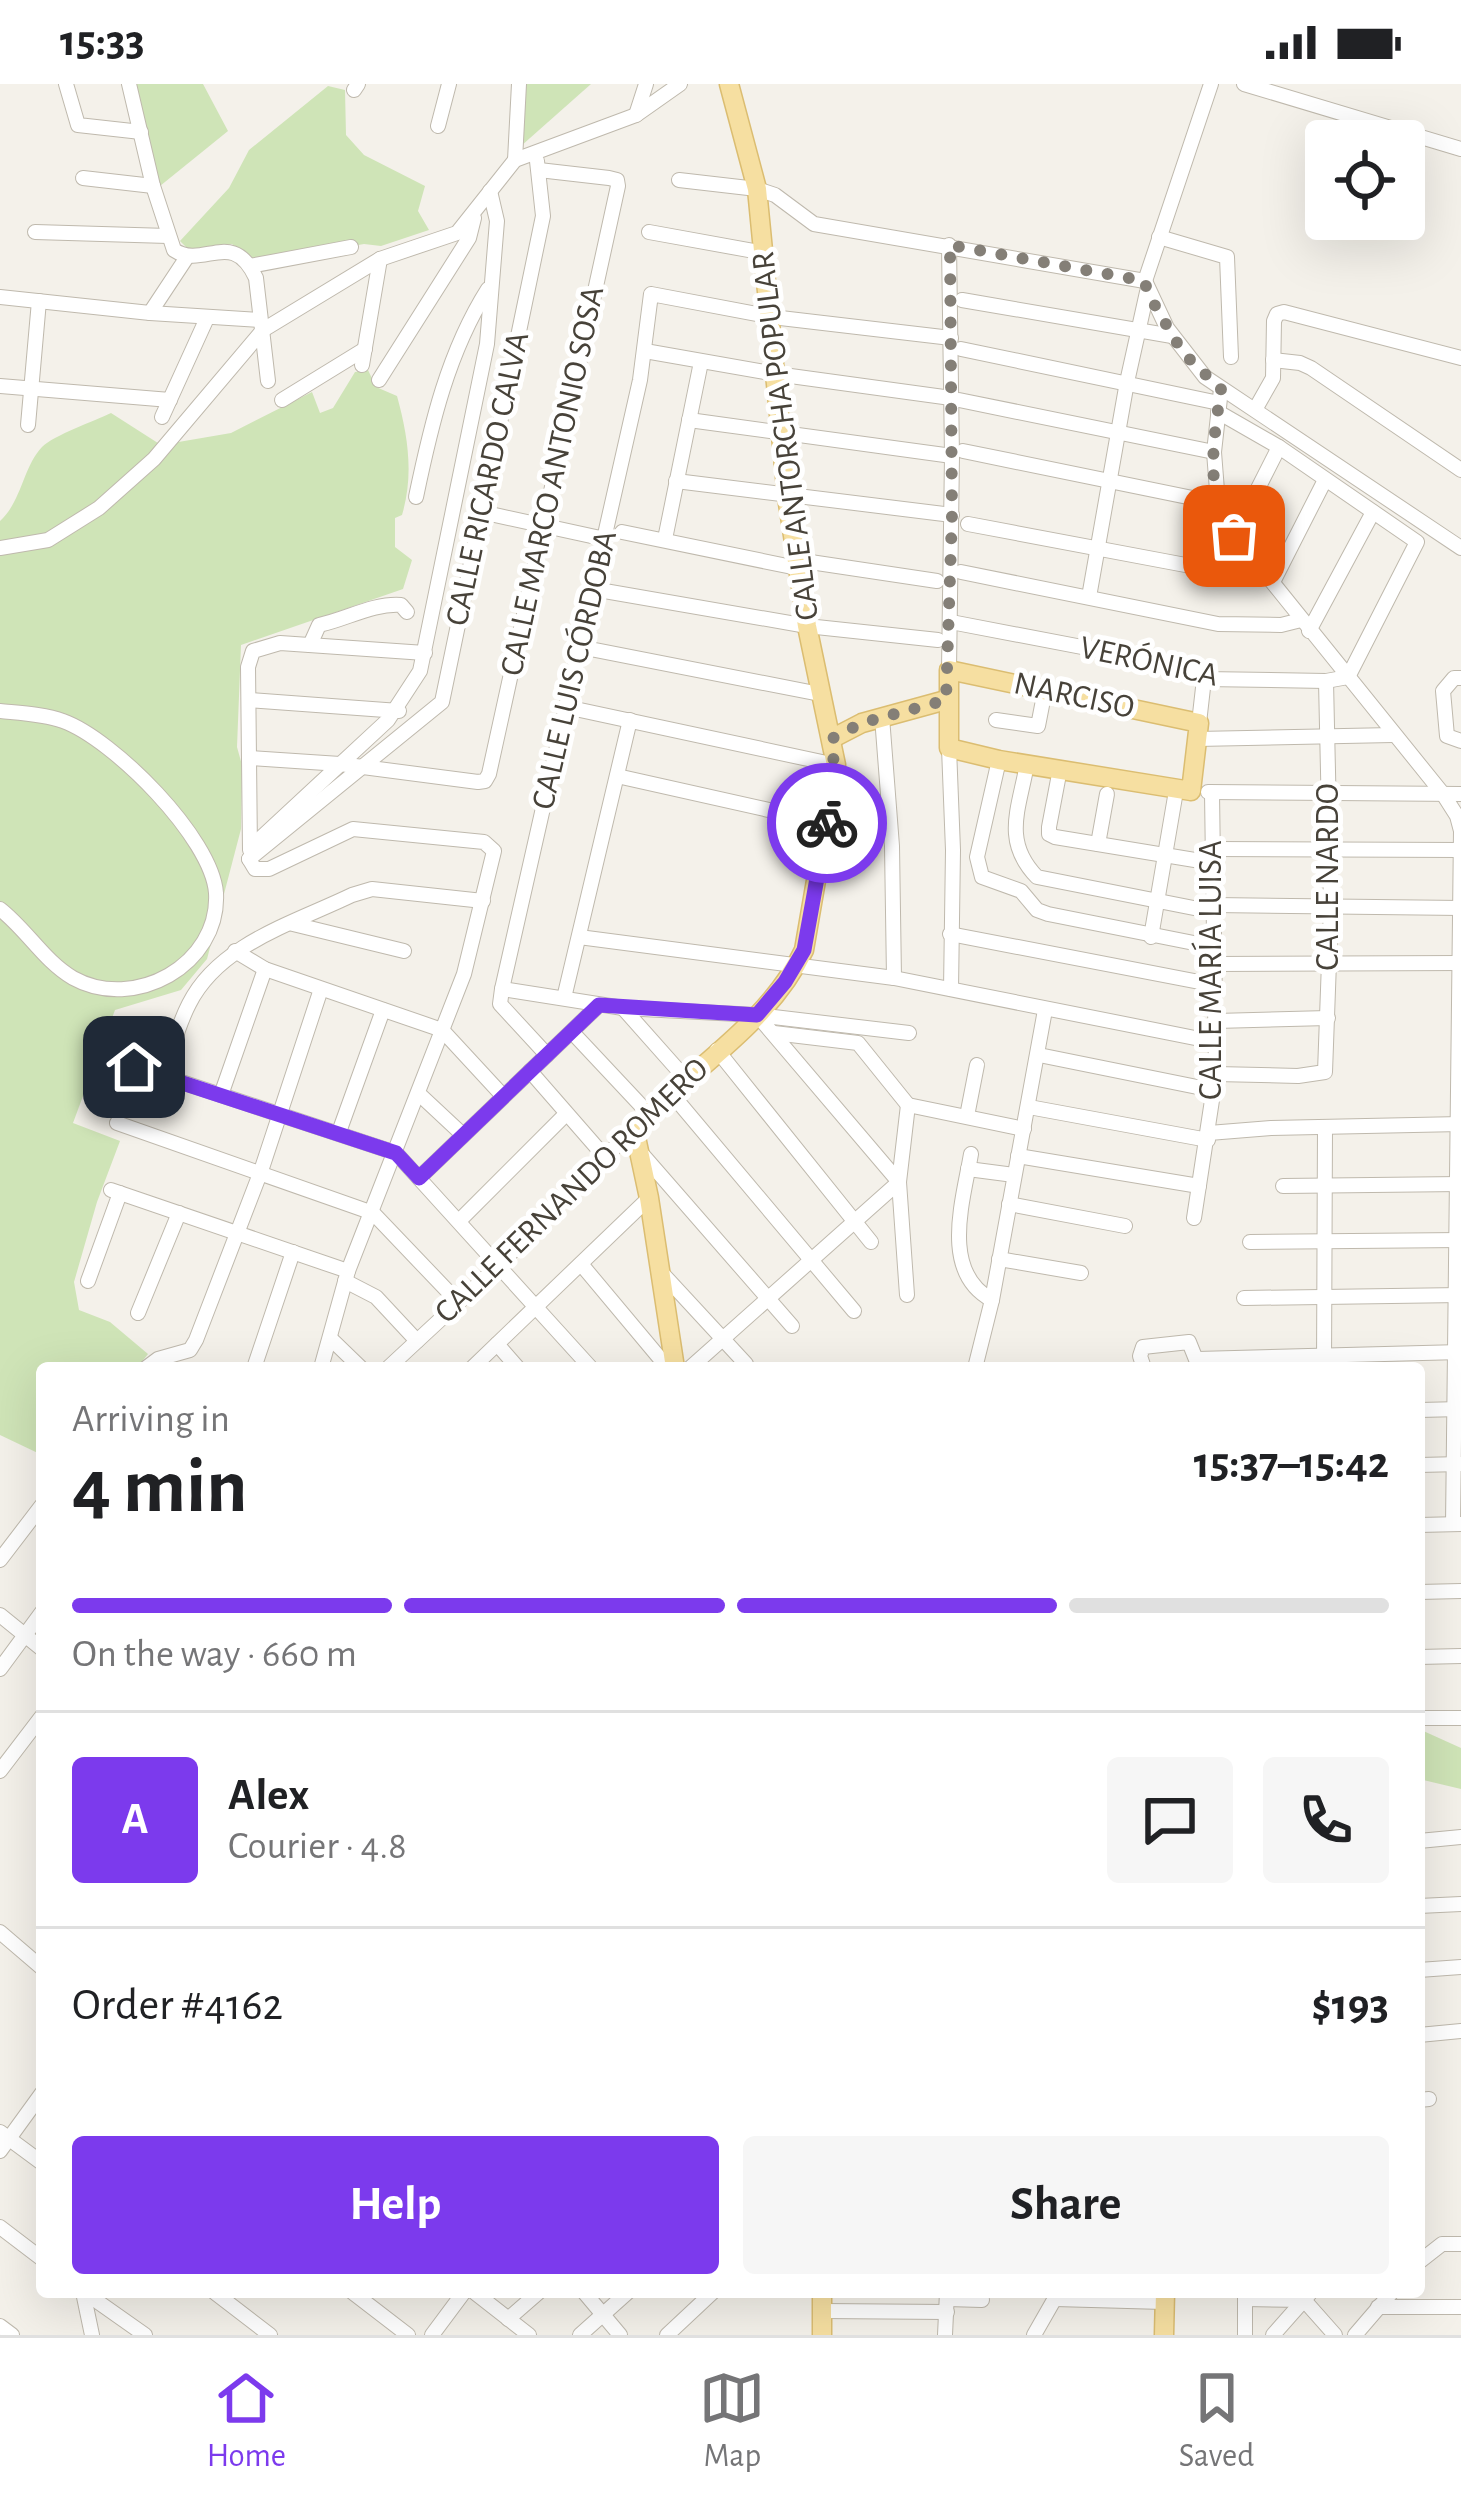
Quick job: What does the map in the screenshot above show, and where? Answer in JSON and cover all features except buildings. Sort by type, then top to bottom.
[{"type":"main road","name":"CALLE ANTORCHA POPULAR","points":[[729,84],[757,190],[787,496],[807,626],[836,765],[804,950],[797,964]]},
{"type":"main road","name":"NARCISO","points":[[949,670],[1198,731]]},
{"type":"main road","points":[[949,670],[949,748],[1183,791]]},
{"type":"main road","points":[[833,738],[882,717],[946,700]]},
{"type":"main road","name":"CALLE MARÍA LUISA","points":[[1183,791],[1198,731]]},
{"type":"main road","name":"CALLE FERNANDO ROMERO","points":[[634,1128],[757,1015],[797,964]]},
{"type":"main road","points":[[634,1128],[649,1198],[671,1362]]},
{"type":"main road","points":[[1165,2298],[1165,2335]]},
{"type":"main road","points":[[822,2301],[822,2335]]},
{"type":"street","points":[[66,84],[78,125],[141,132]]},
{"type":"street","points":[[129,84],[174,250],[187,256],[222,250],[235,253],[256,278],[268,381]]},
{"type":"street","points":[[438,126],[449,84]]},
{"type":"street","points":[[515,160],[520,84]]},
{"type":"street","points":[[636,115],[646,84]]},
{"type":"street","points":[[0,548],[48,540],[99,508],[154,459],[261,325],[380,259],[457,232],[515,160],[636,115],[680,84]]},
{"type":"street","points":[[1090,597],[1146,287],[1211,84]]},
{"type":"street","points":[[1244,84],[1461,149]]},
{"type":"street","name":"CALLE RICARDO CALVA","points":[[252,858],[442,702],[544,216],[534,151]]},
{"type":"street","name":"CALLE MARCO ANTONIO SOSA","points":[[359,769],[485,781],[616,180],[538,170]]},
{"type":"street","points":[[83,178],[153,185]]},
{"type":"street","points":[[679,180],[775,195],[814,224],[950,245],[1146,287]]},
{"type":"street","points":[[252,858],[396,709],[420,671],[487,344],[497,221],[490,191]]},
{"type":"street","points":[[379,380],[469,238],[476,213]]},
{"type":"street","points":[[35,232],[168,236]]},
{"type":"street","points":[[649,232],[765,253]]},
{"type":"street","points":[[1159,237],[1227,257],[1232,357]]},
{"type":"street","points":[[949,670],[958,453],[950,245]]},
{"type":"street","points":[[250,266],[351,247]]},
{"type":"street","points":[[150,314],[187,256]]},
{"type":"street","points":[[282,400],[363,357],[380,259]]},
{"type":"street","points":[[416,497],[431,421],[449,369],[472,313],[490,285]]},
{"type":"street","points":[[1146,287],[1172,337],[1220,401],[1417,542],[1348,677]]},
{"type":"street","name":"CALLE LUIS CÓRDOBA","points":[[502,989],[605,539],[645,351],[652,294],[772,317]]},
{"type":"street","points":[[0,297],[261,325]]},
{"type":"street","points":[[962,300],[1172,337]]},
{"type":"street","points":[[28,425],[39,301]]},
{"type":"street","points":[[1256,408],[1270,386],[1274,321],[1276,314],[1284,312],[1461,358]]},
{"type":"street","points":[[772,317],[956,344],[1256,408],[1461,548]]},
{"type":"street","points":[[162,417],[207,318]]},
{"type":"street","points":[[449,369],[487,344]]},
{"type":"street","points":[[645,351],[955,399],[1214,452]]},
{"type":"street","points":[[1273,360],[1311,368],[1461,470]]},
{"type":"street","points":[[665,539],[701,362]]},
{"type":"street","points":[[0,386],[170,400]]},
{"type":"street","points":[[1220,401],[1214,452],[1219,516],[1457,816],[1457,1524],[1425,1525]]},
{"type":"street","points":[[689,420],[958,453],[1217,503]]},
{"type":"street","points":[[1234,536],[1279,446]]},
{"type":"street","points":[[1273,582],[1325,480]]},
{"type":"street","points":[[676,481],[952,515]]},
{"type":"street","points":[[482,512],[605,539]]},
{"type":"street","points":[[1305,626],[1373,512]]},
{"type":"street","points":[[968,524],[1213,570],[1262,569]]},
{"type":"street","points":[[622,532],[797,564],[937,581]]},
{"type":"street","points":[[961,572],[1218,624],[1305,626]]},
{"type":"street","points":[[593,589],[807,626],[938,640]]},
{"type":"street","points":[[310,645],[319,625],[381,604],[401,605],[407,612]]},
{"type":"street","name":"VERÓNICA","points":[[951,622],[1176,665],[1204,679],[1325,681],[1348,677]]},
{"type":"street","points":[[252,858],[248,667],[253,652],[280,643],[425,653]]},
{"type":"street","points":[[580,647],[820,694]]},
{"type":"street","points":[[1461,678],[1454,678],[1443,691],[1447,736],[1461,741]]},
{"type":"street","name":"CALLE MARÍA LUISA","points":[[1198,731],[1204,679]]},
{"type":"street","name":"CALLE NARDO","points":[[1216,1073],[1298,1076],[1325,1072],[1331,908],[1325,681]]},
{"type":"street","points":[[995,720],[1038,726],[1045,690]]},
{"type":"street","points":[[249,700],[396,709],[411,727]]},
{"type":"street","points":[[566,707],[836,765]]},
{"type":"street","points":[[0,711],[61,719],[104,741],[143,779],[200,849],[216,891],[214,917],[203,944],[183,966],[163,980],[115,991],[74,978],[0,909]]},
{"type":"street","points":[[882,717],[892,846],[894,979]]},
{"type":"street","points":[[564,998],[630,720]]},
{"type":"street","name":"NARCISO","points":[[1198,731],[1394,735]]},
{"type":"street","points":[[949,748],[951,989]]},
{"type":"street","points":[[250,758],[359,769]]},
{"type":"street","points":[[999,760],[977,857],[982,877],[1021,891],[1037,910],[1215,956],[1329,963],[1460,963]]},
{"type":"street","points":[[1028,764],[1013,840],[1021,861],[1037,878],[1214,909],[1460,908]]},
{"type":"street","points":[[1060,769],[1049,834],[1098,844],[1213,856],[1460,850]]},
{"type":"street","points":[[616,776],[827,823]]},
{"type":"street","points":[[1151,938],[1164,854],[1183,791],[1461,794]]},
{"type":"street","name":"CALLE MARÍA LUISA","points":[[1194,1218],[1216,1073],[1212,793]]},
{"type":"street","points":[[1098,844],[1106,794]]},
{"type":"street","points":[[252,858],[269,869],[353,829],[489,844],[494,851],[464,974],[346,1276],[323,1362]]},
{"type":"street","points":[[163,1076],[189,1003],[210,973],[236,951],[372,889],[483,901]]},
{"type":"street","points":[[292,924],[404,951]]},
{"type":"street","points":[[950,934],[1215,985]]},
{"type":"street","points":[[579,937],[894,979],[1215,1042]]},
{"type":"street","points":[[236,951],[265,969],[442,1030],[503,1096]]},
{"type":"street","points":[[220,1095],[265,969]]},
{"type":"street","points":[[154,1362],[190,1350],[196,1340],[261,1171],[321,989]]},
{"type":"street","points":[[547,1055],[500,1004],[502,989],[623,1008],[757,1015],[909,1033]]},
{"type":"street","points":[[419,1178],[599,1005]]},
{"type":"street","points":[[623,1008],[810,1262],[854,1311]]},
{"type":"street","points":[[339,1132],[383,1010]]},
{"type":"street","points":[[976,1362],[1045,1010]]},
{"type":"street","points":[[757,1015],[899,1182]]},
{"type":"street","points":[[1216,1021],[1328,1018]]},
{"type":"street","points":[[572,1032],[648,1113]]},
{"type":"street","points":[[774,1033],[858,1043],[908,1105],[1024,1129]]},
{"type":"street","points":[[717,1050],[871,1243]]},
{"type":"street","points":[[1039,1055],[1212,1090]]},
{"type":"street","points":[[106,1057],[396,1153],[587,1362]]},
{"type":"street","points":[[967,1116],[977,1064]]},
{"type":"street","points":[[530,1071],[605,1157]]},
{"type":"street","points":[[418,1094],[463,1135]]},
{"type":"street","points":[[907,1295],[899,1182],[908,1105]]},
{"type":"street","points":[[1029,1107],[1209,1136],[1325,1126],[1459,1124]]},
{"type":"street","points":[[459,1220],[566,1114]]},
{"type":"street","points":[[117,1123],[373,1213],[458,1302]]},
{"type":"street","points":[[1324,1361],[1325,1126]]},
{"type":"street","name":"CALLE FERNANDO ROMERO","points":[[394,1362],[634,1128]]},
{"type":"street","points":[[639,1151],[793,1326]]},
{"type":"street","points":[[1018,1156],[1199,1186]]},
{"type":"street","points":[[992,1300],[972,1286],[961,1262],[970,1162],[1013,1175]]},
{"type":"street","points":[[697,1362],[899,1182]]},
{"type":"street","points":[[1282,1186],[1458,1184]]},
{"type":"street","points":[[88,1281],[115,1191],[293,1252],[346,1276],[376,1297],[417,1341]]},
{"type":"street","points":[[478,1362],[649,1198]]},
{"type":"street","points":[[1009,1204],[1125,1226]]},
{"type":"street","points":[[138,1313],[179,1213]]},
{"type":"street","points":[[1250,1242],[1458,1240]]},
{"type":"street","points":[[256,1362],[293,1252]]},
{"type":"street","points":[[999,1259],[1082,1273]]},
{"type":"street","points":[[581,1264],[667,1362]]},
{"type":"street","points":[[658,1269],[744,1362]]},
{"type":"street","points":[[1244,1298],[1458,1295]]},
{"type":"street","points":[[331,1339],[356,1362]]},
{"type":"street","points":[[1142,1362],[1143,1347],[1190,1342],[1197,1362]]},
{"type":"street","points":[[497,1344],[513,1362]]},
{"type":"street","points":[[1260,1362],[1458,1352]]},
{"type":"street","points":[[1425,1410],[1458,1409]]},
{"type":"street","points":[[1425,1465],[1458,1464]]},
{"type":"street","points":[[0,1560],[36,1513]]},
{"type":"street","points":[[1425,1592],[1461,1591]]},
{"type":"street","points":[[0,1616],[36,1644]]},
{"type":"street","points":[[0,1669],[36,1620]]},
{"type":"street","points":[[1425,1657],[1461,1656]]},
{"type":"street","points":[[1425,1718],[1461,1718]]},
{"type":"street","points":[[0,1772],[36,1724]]},
{"type":"street","points":[[1425,1841],[1461,1838]]},
{"type":"street","points":[[1425,1906],[1461,1904]]},
{"type":"street","points":[[0,1932],[36,1963]]},
{"type":"street","points":[[1425,1970],[1461,1967]]},
{"type":"street","points":[[1425,2035],[1461,2031]]},
{"type":"street","points":[[36,2100],[3,2140],[36,2159]]},
{"type":"street","points":[[0,2227],[36,2254]]},
{"type":"street","points":[[1425,2255],[1442,2244],[1461,2244]]},
{"type":"street","points":[[85,2298],[92,2335]]},
{"type":"street","points":[[93,2298],[145,2335]]},
{"type":"street","points":[[222,2298],[270,2335]]},
{"type":"street","points":[[360,2298],[408,2335]]},
{"type":"street","points":[[432,2335],[460,2298]]},
{"type":"street","points":[[482,2298],[530,2335]]},
{"type":"street","points":[[508,2319],[532,2298]]},
{"type":"street","points":[[589,2298],[620,2335]]},
{"type":"street","points":[[580,2335],[621,2298]]},
{"type":"street","points":[[667,2335],[707,2298]]},
{"type":"street","points":[[1034,2335],[1055,2298]]},
{"type":"street","points":[[1245,2335],[1246,2298]]},
{"type":"street","points":[[1273,2335],[1305,2298]]},
{"type":"street","points":[[1308,2298],[1335,2335]]},
{"type":"street","points":[[1354,2335],[1386,2298]]},
{"type":"street","points":[[822,2301],[982,2300]]},
{"type":"street","points":[[945,2335],[947,2301]]},
{"type":"street","points":[[1378,2306],[1461,2307]]},
{"type":"street","points":[[0,2326],[12,2335]]},
{"type":"green space","points":[[133,84],[203,84],[228,131],[160,186]]},
{"type":"green space","points":[[525,84],[591,84],[521,146]]},
{"type":"green space","points":[[328,86],[345,90],[346,135],[364,155],[425,186],[418,211],[429,230],[381,246],[364,244],[257,263],[232,244],[189,250],[180,241],[229,188],[249,150]]},
{"type":"green space","points":[[368,370],[376,387],[397,396],[409,470],[402,515],[395,518],[395,547],[412,560],[403,589],[241,645],[237,747],[242,765],[241,829],[207,959],[181,990],[115,1010],[73,1123],[120,1141],[74,1282],[79,1310],[110,1322],[148,1354],[142,1362],[36,1362],[36,1452],[0,1435],[0,521],[42,447],[111,413],[161,445],[231,433],[312,392],[320,413],[333,408],[355,372]]},
{"type":"green space","points":[[1425,1732],[1461,1748],[1461,1789],[1425,1780]]},
{"type":"way so far","points":[[827,823],[836,765],[833,738],[862,723],[946,700],[951,644],[950,245],[1145,281],[1183,353],[1221,389],[1214,452],[1217,503],[1219,516],[1234,536]]},
{"type":"route","points":[[134,1067],[396,1153],[419,1178],[599,1005],[757,1015],[804,950],[827,823]]}]
